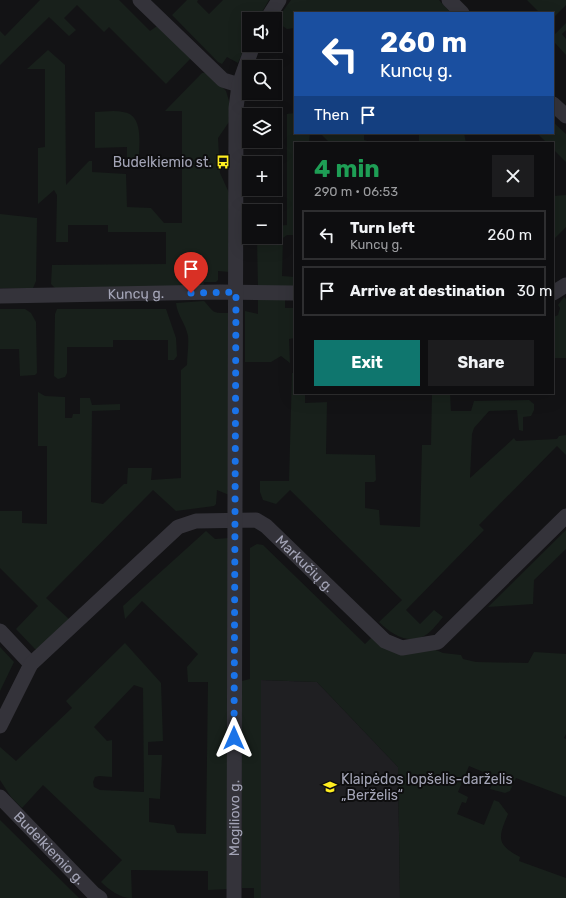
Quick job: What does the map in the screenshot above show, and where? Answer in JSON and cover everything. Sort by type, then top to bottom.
[{"type":"street","points":[[140,0],[223,80],[239,85]]},
{"type":"street","points":[[271,12],[279,0]]},
{"type":"street","points":[[449,0],[461,12]]},
{"type":"street","name":"Mogiliovo g.","points":[[234,898],[236,108],[239,85],[251,52]]},
{"type":"street","points":[[554,105],[566,116]]},
{"type":"street","points":[[554,292],[566,286]]},
{"type":"street","name":"Kuncų g.","points":[[0,296],[236,292],[294,293]]},
{"type":"street","name":"Markučių g.","points":[[31,664],[178,527],[196,521],[256,520],[266,526],[385,641],[402,648],[438,642],[566,516]]},
{"type":"street","points":[[0,631],[31,664],[0,726]]},
{"type":"street","name":"Budelkiemio g.","points":[[0,797],[93,893],[100,898]]},
{"type":"shaded area","points":[[40,0],[119,0],[150,31],[160,24],[191,58],[166,84],[109,27],[104,32],[77,5],[64,18],[76,30],[69,36],[49,17],[0,65],[0,31],[5,36]]},
{"type":"shaded area","points":[[187,0],[198,0],[197,2],[209,14],[223,0],[269,0],[262,12],[242,12],[243,52],[238,63],[227,57],[222,64],[218,62],[172,15]]},
{"type":"shaded area","points":[[291,0],[439,0],[450,12],[294,12],[294,28],[287,29],[282,26],[282,12]]},
{"type":"shaded area","points":[[527,0],[566,0],[566,5],[554,17],[554,12],[539,12]]},
{"type":"shaded area","points":[[566,23],[566,30],[562,34],[566,39],[566,55],[555,43],[554,44],[554,35]]},
{"type":"shaded area","points":[[48,50],[65,65],[66,185],[89,161],[92,161],[92,172],[126,174],[127,207],[151,208],[164,223],[182,223],[182,111],[165,111],[202,73],[208,72],[226,91],[231,119],[218,138],[220,173],[230,195],[230,272],[218,271],[218,280],[216,282],[204,282],[203,288],[55,288],[51,284],[52,265],[166,264],[166,232],[108,232],[108,225],[68,225],[68,242],[56,242],[57,195],[54,190],[38,204],[38,148],[45,147],[45,69],[27,69]]},
{"type":"shaded area","points":[[120,111],[130,114],[134,118],[139,131],[139,160],[127,160],[127,147],[95,148],[95,112]]},
{"type":"shaded area","points":[[294,113],[294,134],[310,134],[309,142],[294,142],[294,235],[287,235],[283,238],[282,276],[294,277],[294,288],[258,288],[257,244],[282,244],[282,225],[287,225],[287,114]]},
{"type":"shaded area","points":[[554,123],[566,134],[566,162],[554,150],[554,142],[546,142],[538,134],[554,134]]},
{"type":"shaded area","points":[[321,134],[364,134],[364,140],[371,142],[329,142]]},
{"type":"shaded area","points":[[419,134],[464,134],[466,142],[419,142]]},
{"type":"shaded area","points":[[566,195],[566,227],[554,239],[554,196]]},
{"type":"shaded area","points":[[0,214],[37,218],[36,281],[33,288],[0,288]]},
{"type":"shaded area","points":[[258,296],[285,296],[285,308],[294,308],[294,338],[289,339],[290,363],[281,356],[271,362],[245,362],[245,311],[258,314]]},
{"type":"shaded area","points":[[564,297],[566,299],[566,358],[554,358],[554,317],[558,315],[560,308],[558,305]]},
{"type":"shaded area","points":[[204,301],[214,312],[229,313],[229,495],[217,490],[216,504],[214,506],[176,511],[153,490],[46,598],[70,620],[40,649],[35,649],[16,629],[38,606],[0,568],[0,511],[22,511],[22,523],[47,524],[47,446],[38,446],[38,392],[45,396],[65,397],[65,418],[72,418],[73,414],[80,414],[80,398],[90,398],[92,405],[120,404],[120,410],[92,411],[91,502],[103,504],[124,484],[127,484],[128,468],[152,468],[151,480],[181,478],[181,370],[187,365],[188,336],[176,303]]},
{"type":"shaded area","points":[[0,309],[25,309],[31,313],[36,322],[37,373],[35,375],[20,376],[19,349],[0,349]]},
{"type":"shaded area","points":[[57,309],[166,309],[176,338],[177,356],[174,360],[168,360],[168,340],[113,340],[113,347],[67,347],[67,373],[65,377],[58,379],[54,376],[55,314]]},
{"type":"shaded area","points":[[292,373],[294,373],[294,394],[305,394],[305,403],[327,402],[326,454],[375,455],[376,480],[374,482],[365,482],[365,508],[379,510],[380,525],[420,527],[422,445],[431,445],[432,394],[450,394],[451,411],[471,411],[474,401],[529,400],[534,404],[534,410],[531,416],[523,417],[523,431],[519,430],[517,410],[489,411],[474,428],[472,434],[470,478],[514,438],[516,441],[557,439],[559,436],[566,435],[566,455],[557,446],[479,525],[484,530],[406,610],[420,624],[434,610],[443,617],[428,634],[416,639],[399,636],[388,630],[379,622],[402,600],[290,490],[276,504],[263,500],[260,492],[260,481],[289,481]]},
{"type":"shaded area","points":[[566,530],[566,549],[534,580],[533,604],[488,607]]},
{"type":"shaded area","points":[[206,531],[215,539],[229,538],[229,889],[208,890],[208,871],[131,870],[132,898],[123,897],[111,891],[101,882],[122,860],[43,785],[22,808],[11,797],[0,780],[0,747],[16,761],[72,708],[66,701],[125,643],[161,683],[163,741],[148,742],[148,755],[162,755],[160,799],[149,798],[149,822],[174,825],[177,833],[206,834],[208,682],[188,682],[187,667],[198,654],[142,601],[125,619],[123,606]],"holes":[[[134,685],[143,688],[144,792],[100,790],[94,787],[93,782],[95,777],[112,777],[112,740],[107,741],[94,727]]]},
{"type":"shaded area","points":[[257,544],[263,545],[365,644],[372,637],[394,649],[407,653],[414,653],[431,648],[443,653],[461,655],[463,659],[476,662],[528,663],[534,652],[566,654],[566,734],[564,738],[566,739],[566,797],[516,778],[510,791],[505,793],[490,789],[495,777],[469,766],[458,792],[468,797],[466,803],[462,802],[457,814],[484,825],[494,800],[499,802],[508,814],[501,835],[503,844],[520,857],[519,861],[566,878],[566,898],[400,898],[398,767],[317,682],[261,680],[261,898],[254,898],[254,888],[242,888],[242,681],[250,679],[250,548]]},
{"type":"shaded area","points":[[0,647],[14,662],[0,691]]},
{"type":"shaded area","name":"Klaipėdos lopšelis-darželis „Berželis“","points":[[261,680],[317,682],[398,767],[400,898],[261,898]]},
{"type":"shaded area","points":[[0,820],[79,898],[0,898]]},
{"type":"place","name":"Budelkiemio st.","points":[[223,162]]},
{"type":"place","name":"Klaipėdos lopšelis-darželis „Berželis“","points":[[330,787]]},
{"type":"route","points":[[191,293],[236,292],[234,738]]}]
